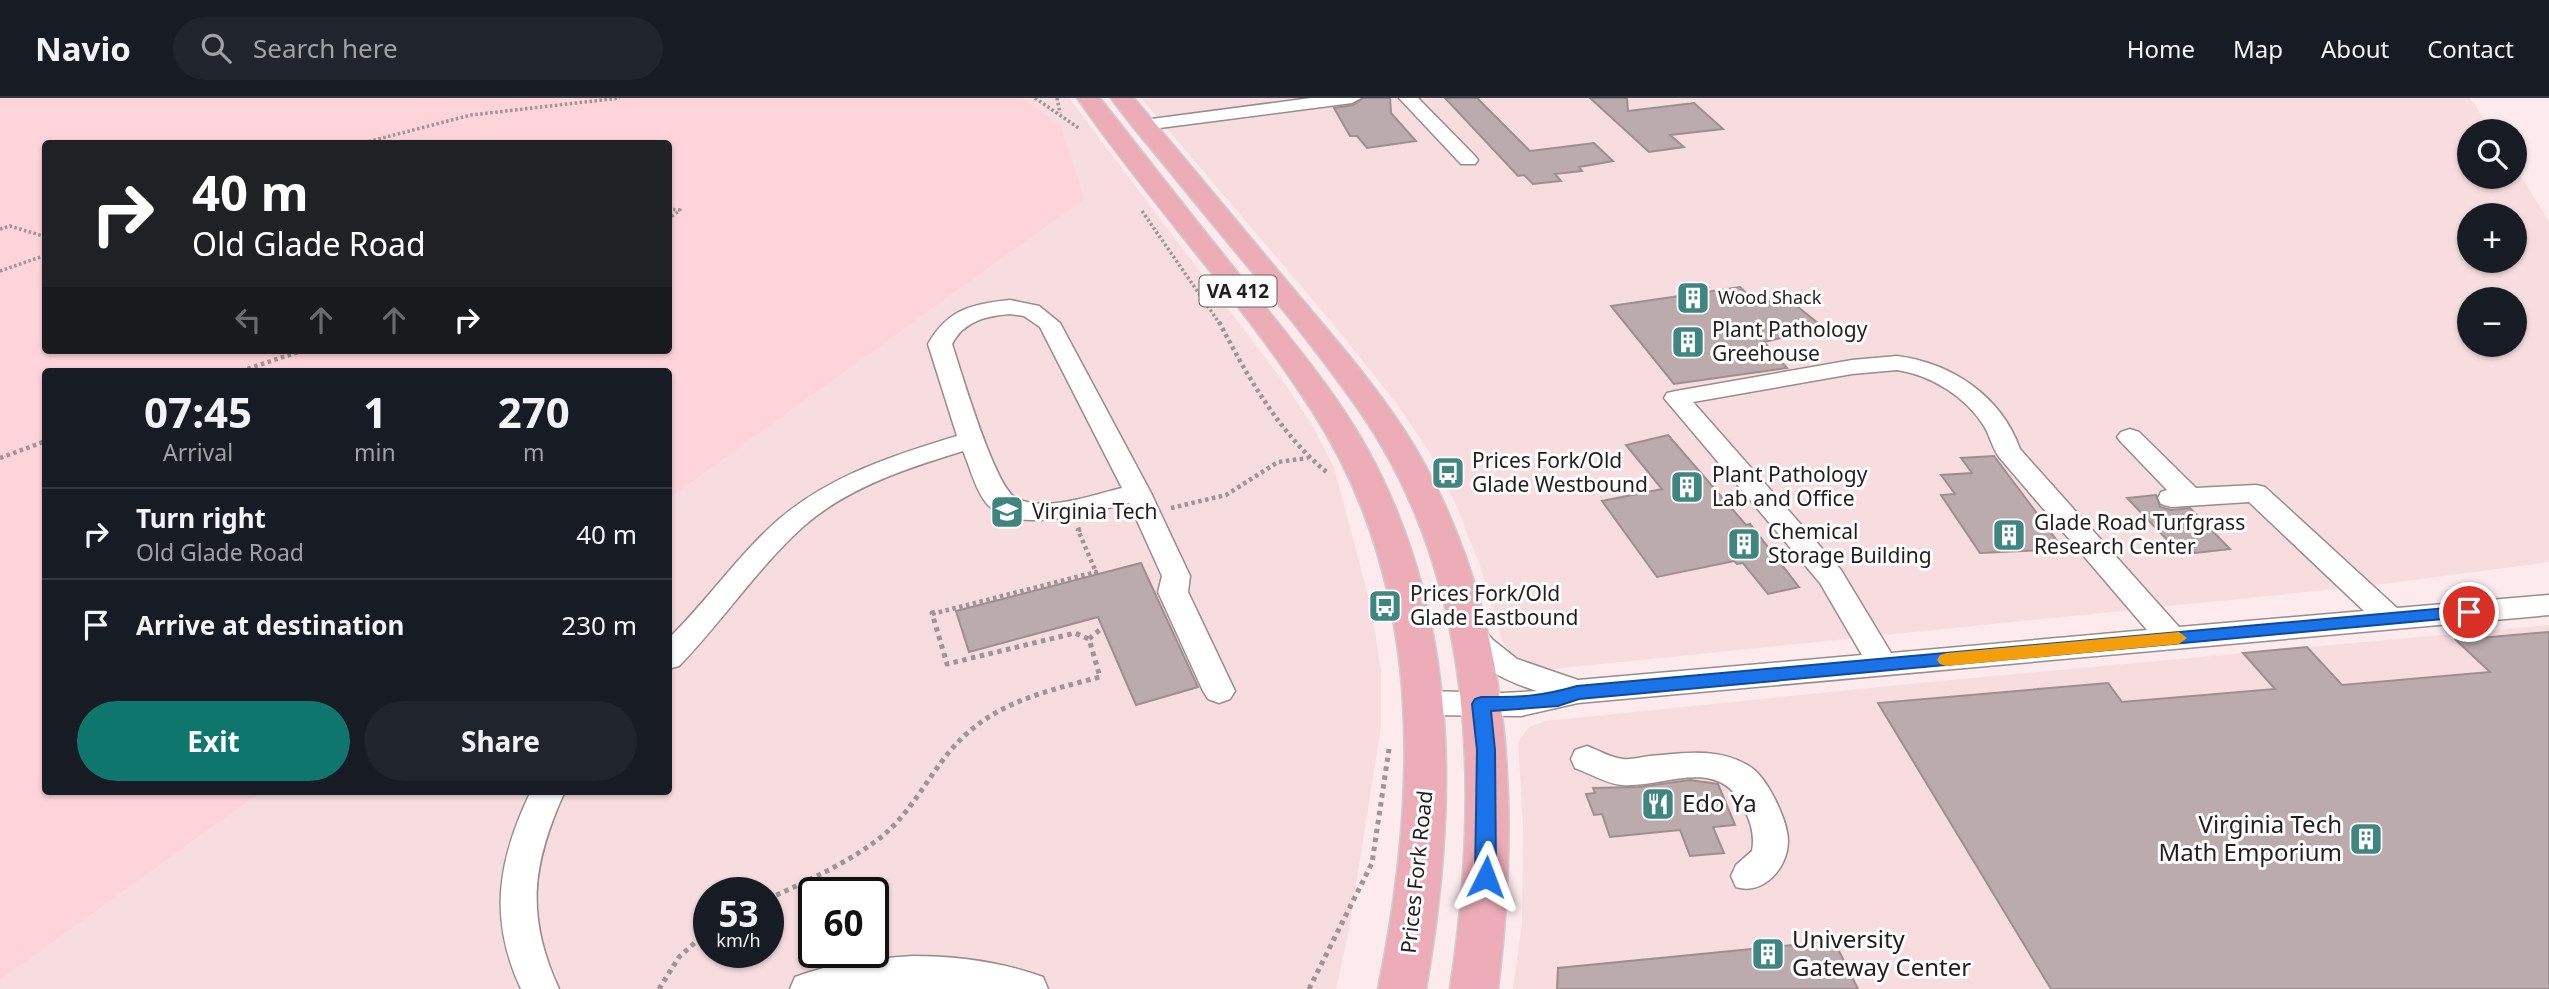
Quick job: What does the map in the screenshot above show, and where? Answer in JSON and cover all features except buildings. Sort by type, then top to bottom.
[{"type":"main road","name":"Prices Fork Road","points":[[1088,98],[1327,411],[1353,453],[1394,548],[1418,649],[1427,801],[1417,895],[1402,989]]},
{"type":"main road","name":"VA 412","points":[[1122,98],[1358,386],[1377,413],[1423,496],[1448,556],[1469,632],[1486,750],[1488,832],[1474,989]]},
{"type":"street","points":[[1144,125],[1352,98]]},
{"type":"street","points":[[1408,98],[1468,160]]},
{"type":"street","points":[[1143,503],[1047,513],[1010,507],[998,499],[971,440],[940,344],[945,332],[966,315],[1010,307],[1031,312],[1049,323],[1143,503],[1176,576],[1173,592],[1219,691]]},
{"type":"street","points":[[1883,666],[1831,577],[1676,398],[1859,366],[1900,363],[1925,370],[1954,384],[1982,406],[2004,434],[2008,451],[2171,638]]},
{"type":"street","points":[[2130,437],[2180,498],[2256,493],[2389,619]]},
{"type":"street","points":[[672,654],[708,618],[777,536],[804,513],[832,493],[873,472],[971,440]]},
{"type":"street","points":[[1423,703],[1539,702],[1558,700],[1577,692],[2549,605]]},
{"type":"street","points":[[1469,632],[1484,650],[1508,670],[1577,692]]},
{"type":"street","points":[[1587,759],[1621,772],[1701,764],[1740,776],[1749,785],[1771,831],[1768,856],[1761,867],[1749,876]]},
{"type":"street","points":[[540,989],[520,940],[517,910],[519,878],[526,845],[546,795]]},
{"type":"street","points":[[810,989],[850,981],[926,973],[991,980],[1030,989]]},
{"type":"path","points":[[374,140],[471,115],[620,98]]},
{"type":"path","points":[[1035,98],[1084,134]]},
{"type":"path","points":[[1057,98],[1060,114]]},
{"type":"path","points":[[1137,205],[1217,317],[1250,379],[1309,458],[1330,475]]},
{"type":"path","points":[[672,210],[680,211],[672,216]]},
{"type":"path","points":[[0,229],[10,226],[42,236]]},
{"type":"path","points":[[0,271],[42,256]]},
{"type":"path","points":[[250,368],[292,354]]},
{"type":"path","points":[[0,458],[42,442]]},
{"type":"path","points":[[1143,503],[1226,495],[1278,462],[1309,458]]},
{"type":"path","points":[[1089,639],[1075,633],[947,664],[932,613],[1096,574],[1078,530],[1091,528]]},
{"type":"path","points":[[1089,639],[1103,627]]},
{"type":"path","points":[[784,891],[840,865],[881,837],[912,806],[951,750],[994,712],[1035,694],[1100,677],[1089,639]]},
{"type":"path","points":[[1309,989],[1373,863],[1389,747]]},
{"type":"path","points":[[659,989],[679,957],[693,944]]},
{"type":"shaded area","name":"Virginia Tech","points":[[0,98],[1069,98],[1285,384],[1313,427],[1334,467],[1371,607],[1381,671],[1381,727],[1348,935],[1336,989],[0,989]]},
{"type":"shaded area","points":[[0,98],[1022,98],[1061,126],[1084,199],[672,496],[672,368],[42,368],[42,795],[256,795],[0,980]]},
{"type":"shaded area","points":[[1141,98],[2470,98],[2484,119],[2457,119],[2457,189],[2527,189],[2527,186],[2549,221],[2549,562],[2375,585],[1552,669],[1528,664],[1513,654],[1502,641],[1480,566],[1456,505],[1430,453],[1396,403],[1334,325]]},
{"type":"shaded area","points":[[2549,625],[2549,989],[1513,989],[1522,924],[1523,825],[1518,742],[1529,727],[1545,721],[1929,682]]},
{"type":"slow traffic","points":[[1946,660],[2179,638]]},
{"type":"place","name":"Wood Shack","points":[[1693,298]]},
{"type":"place","name":"Plant Pathology Greehouse","points":[[1688,342]]},
{"type":"place","name":"Prices Fork/Old Glade Westbound","points":[[1448,473]]},
{"type":"place","name":"Plant Pathology Lab and Office","points":[[1687,487]]},
{"type":"place","name":"Virginia Tech","points":[[1007,512]]},
{"type":"place","name":"Glade Road Turfgrass Research Center","points":[[2009,535]]},
{"type":"place","name":"Chemical Storage Building","points":[[1744,544]]},
{"type":"place","name":"Prices Fork/Old Glade Eastbound","points":[[1385,606]]},
{"type":"place","name":"Edo Ya","points":[[1658,804]]},
{"type":"place","name":"Virginia Tech Math Emporium","points":[[2366,839]]},
{"type":"place","name":"University Gateway Center","points":[[1768,954]]},
{"type":"route","points":[[1486,877],[1486,750],[1481,704],[1529,704],[1558,700],[1577,692],[2469,612]]}]
